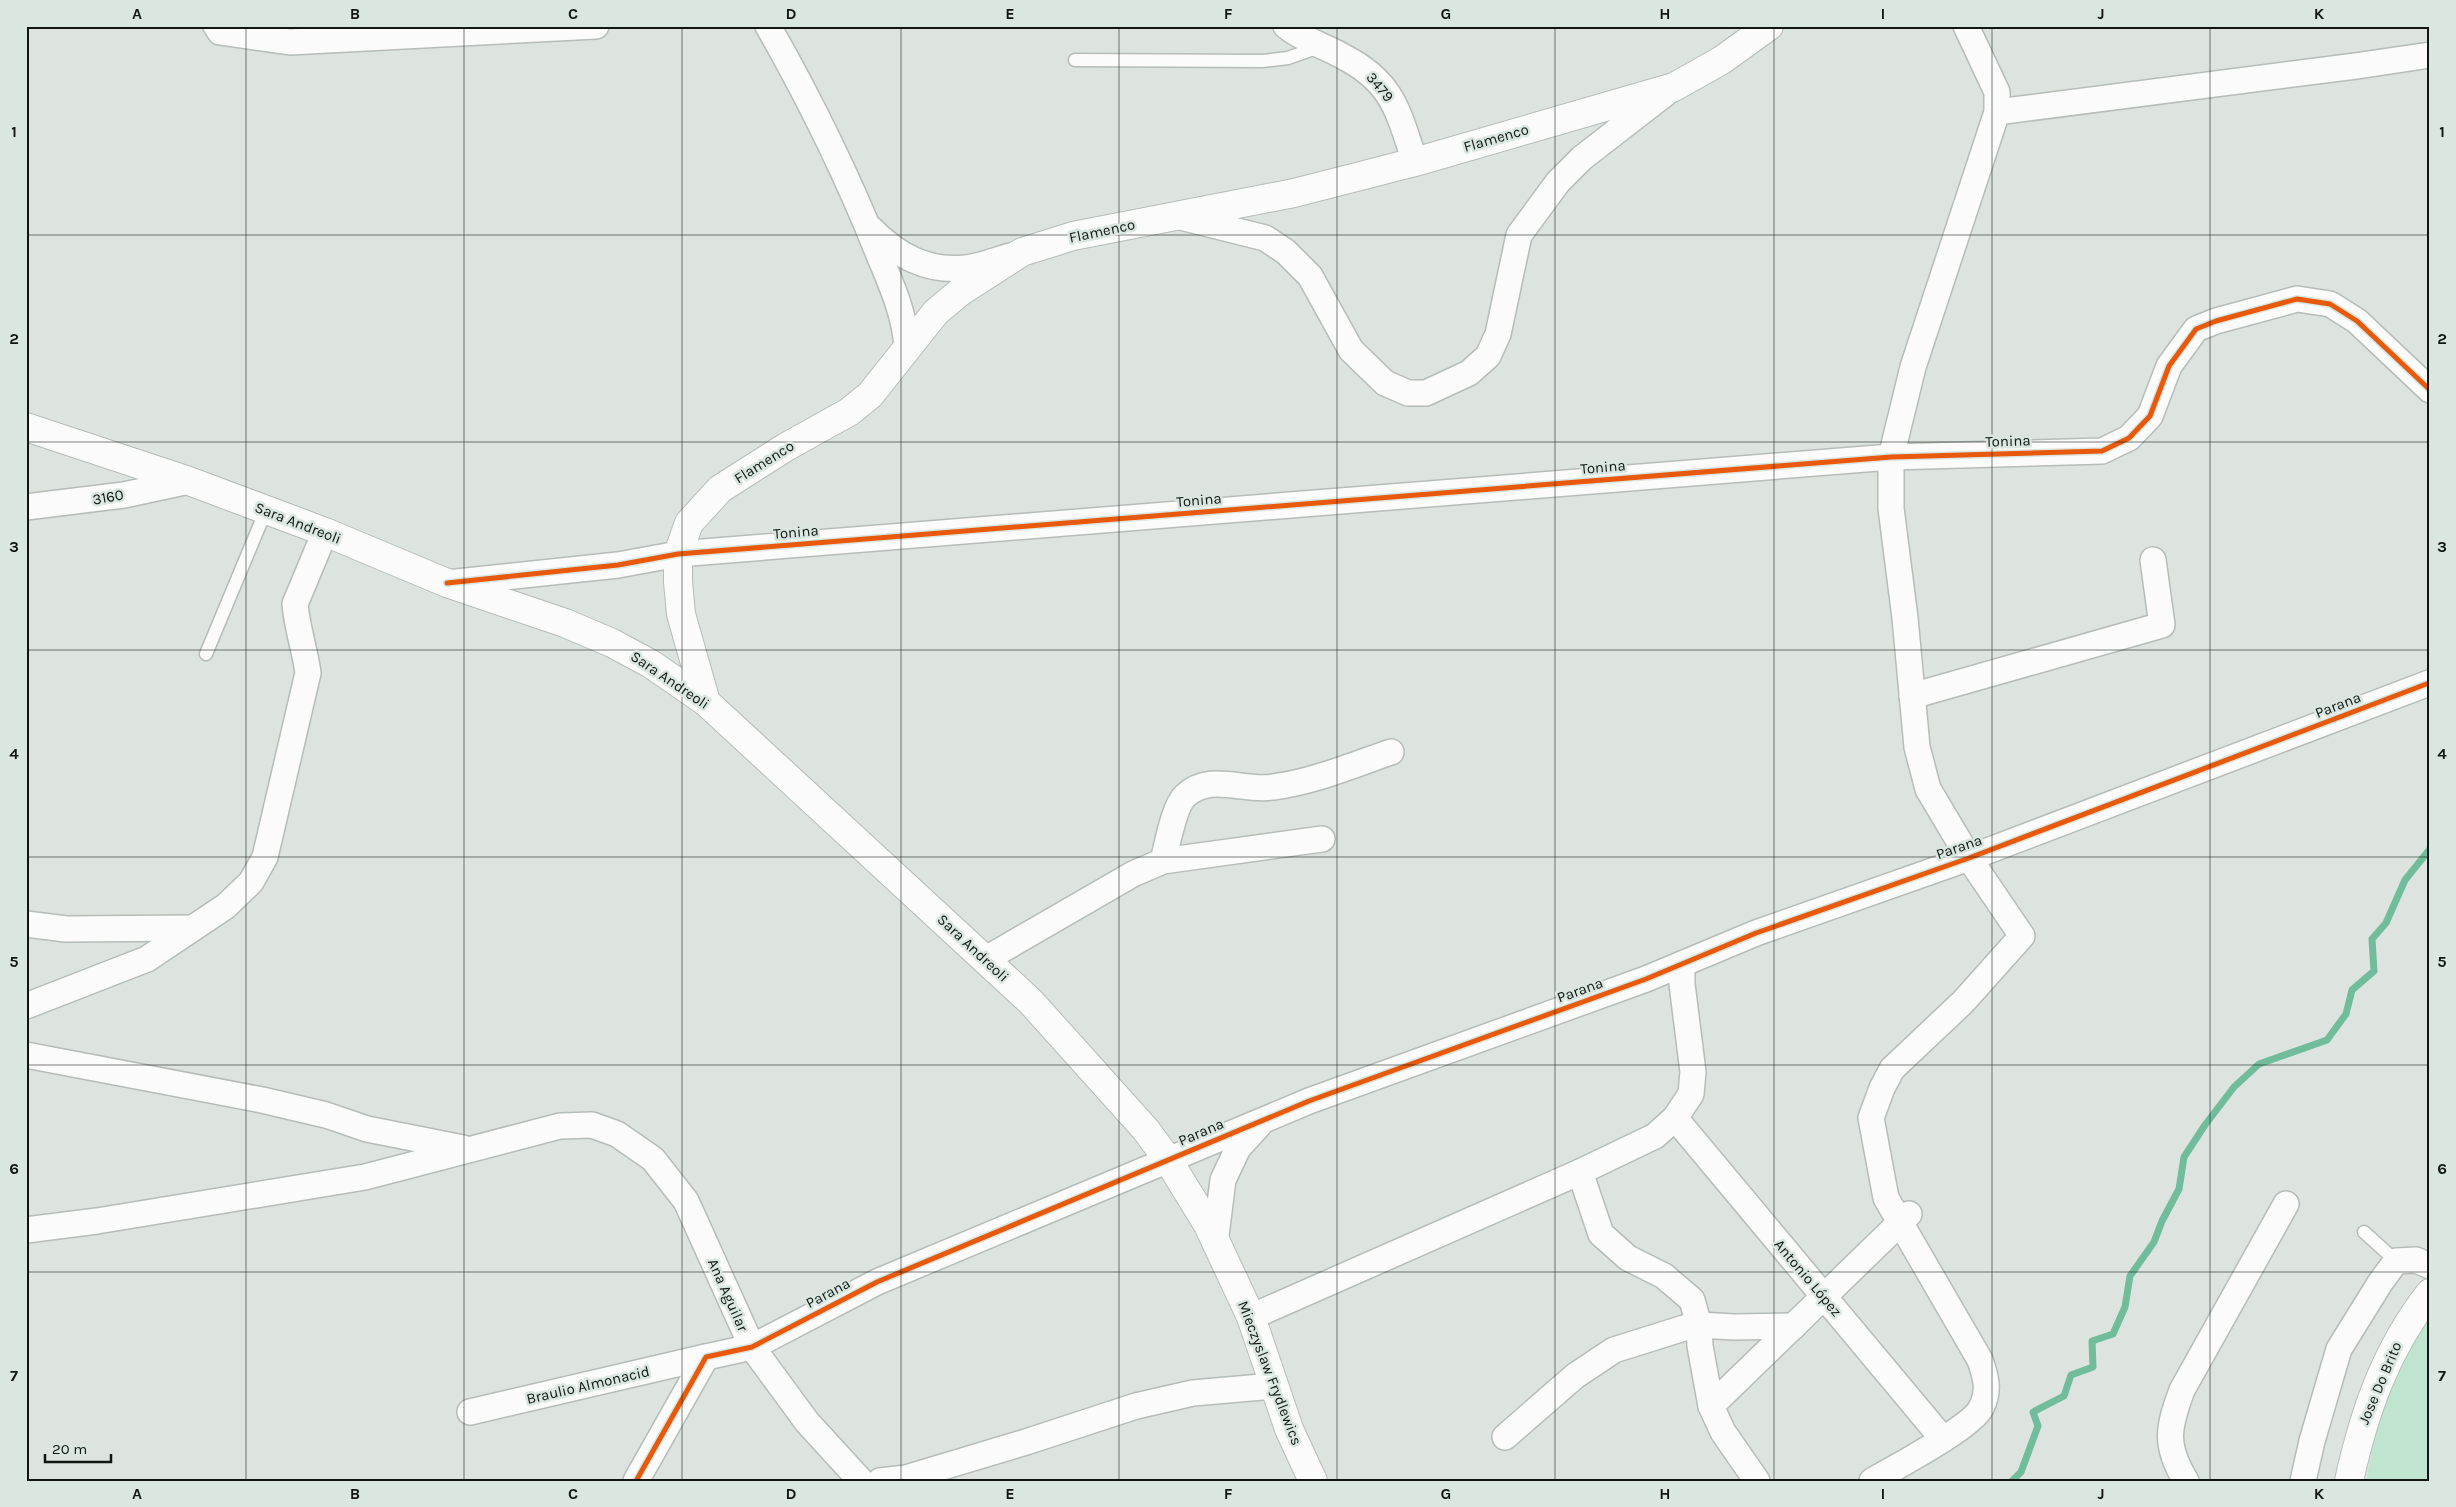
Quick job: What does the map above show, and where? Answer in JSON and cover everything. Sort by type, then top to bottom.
[{"type":"street","points":[[216,26],[220,32],[290,42],[596,26]]},
{"type":"street","points":[[768,26],[808,98],[867,226],[900,308],[907,348]]},
{"type":"street","name":"3479","points":[[1286,26],[1296,35],[1322,46],[1370,72],[1387,90],[1396,107],[1415,162]]},
{"type":"street","name":"Flamenco","points":[[706,702],[681,614],[678,554],[689,523],[720,489],[786,447],[849,412],[870,395],[936,312],[960,292],[1022,252],[1073,236],[1294,193],[1415,162],[1674,87],[1722,60],[1769,26]]},
{"type":"street","points":[[1872,1481],[1965,1425],[1981,1409],[1988,1384],[1980,1360],[1904,1218],[1886,1198],[1872,1118],[1882,1088],[1892,1069],[1963,1002],[2022,936],[1969,858],[1928,789],[1917,747],[1905,618],[1890,508],[1891,457],[1913,367],[1997,112],[1997,92],[1984,59],[1966,26]]},
{"type":"street","points":[[1997,112],[2356,66],[2430,54]]},
{"type":"street","points":[[1174,216],[1265,238],[1286,252],[1310,276],[1351,350],[1385,383],[1408,393],[1426,393],[1470,373],[1488,356],[1498,334],[1520,235],[1558,182],[1582,158],[1674,87]]},
{"type":"street","points":[[867,226],[892,249],[925,265],[965,268],[1022,252]]},
{"type":"street","name":"Tonina","points":[[447,583],[618,565],[678,554],[1891,457],[2102,450],[2129,438],[2150,416],[2169,366],[2196,329],[2216,321],[2297,299],[2330,304],[2357,321],[2430,390]]},
{"type":"street","name":"Sara Andreoli","points":[[26,427],[189,481],[325,532],[447,583],[565,623],[612,643],[651,664],[706,702],[1031,1002],[1146,1130],[1168,1160]]},
{"type":"street","name":"3160","points":[[26,507],[90,500],[189,481]]},
{"type":"street","points":[[26,1006],[147,959],[226,906],[251,882],[265,857],[308,673],[295,604],[325,532]]},
{"type":"street","points":[[1912,696],[2162,626],[2153,560]]},
{"type":"street","name":"Parana","points":[[706,1357],[752,1348],[877,1282],[1264,1120],[1682,964],[1756,933],[1969,858],[2429,683]]},
{"type":"street","points":[[1163,861],[1176,812],[1183,797],[1201,785],[1217,783],[1272,788],[1307,780],[1391,752]]},
{"type":"street","points":[[986,959],[1134,874],[1163,861],[1322,839]]},
{"type":"street","points":[[26,924],[66,929],[193,928]]},
{"type":"street","points":[[1251,1317],[1580,1172],[1654,1136],[1675,1118],[1691,1094],[1693,1072],[1682,984],[1682,964]]},
{"type":"street","points":[[26,1055],[262,1100],[326,1115],[367,1129],[470,1150]]},
{"type":"street","name":"Antonio López","points":[[1675,1118],[1942,1438]]},
{"type":"street","points":[[1215,1243],[1223,1180],[1238,1148],[1264,1120]]},
{"type":"street","name":"Ana Aguilar","points":[[26,1230],[97,1221],[365,1177],[560,1126],[592,1125],[617,1134],[653,1159],[686,1201],[752,1348],[807,1422],[861,1481]]},
{"type":"street","name":"Mieczyslaw Frydlewics","points":[[1168,1160],[1208,1225],[1251,1317],[1288,1429],[1313,1481]]},
{"type":"street","points":[[1580,1172],[1601,1234],[1628,1258],[1664,1276],[1692,1300],[1700,1325],[1700,1346],[1711,1406],[1724,1432],[1757,1481]]},
{"type":"street","points":[[2186,1481],[2171,1448],[2171,1420],[2182,1390],[2286,1204]]},
{"type":"street","points":[[1711,1406],[1904,1218]]},
{"type":"street","points":[[2303,1481],[2312,1441],[2339,1349],[2396,1261],[2416,1260],[2430,1266]]},
{"type":"street","name":"Jose Do Brito","points":[[2349,1481],[2359,1435],[2376,1384],[2392,1348],[2410,1318],[2430,1293]]},
{"type":"street","points":[[1505,1437],[1575,1376],[1614,1350],[1684,1328],[1700,1325],[1734,1327],[1794,1326]]},
{"type":"street","points":[[636,1481],[706,1357]]},
{"type":"street","name":"Braulio Almonacid","points":[[470,1412],[706,1357]]},
{"type":"street","points":[[880,1481],[906,1478],[1136,1406],[1193,1393],[1273,1386]]},
{"type":"lane","points":[[1075,60],[1263,61],[1288,58],[1322,46]]},
{"type":"lane","points":[[206,654],[266,510]]},
{"type":"lane","points":[[2364,1232],[2396,1261]]},
{"type":"green space","points":[[2430,1310],[2430,1481],[2366,1481],[2382,1400]]},
{"type":"waterway","points":[[2012,1481],[2021,1472],[2038,1426],[2033,1412],[2064,1396],[2071,1375],[2093,1367],[2092,1341],[2113,1334],[2125,1307],[2130,1276],[2154,1242],[2162,1221],[2179,1189],[2184,1157],[2205,1125],[2234,1087],[2259,1064],[2327,1040],[2346,1014],[2352,990],[2374,971],[2372,939],[2386,923],[2405,880],[2430,849]]},
{"type":"cycle path","points":[[447,583],[618,565],[678,554],[1891,457],[2102,451],[2129,438],[2150,416],[2169,366],[2196,329],[2216,321],[2297,299],[2330,304],[2357,321],[2430,390]]},
{"type":"cycle path","points":[[636,1481],[706,1357],[752,1347],[877,1282],[1309,1101],[1646,979],[1756,933],[1969,858],[2429,683]]}]
